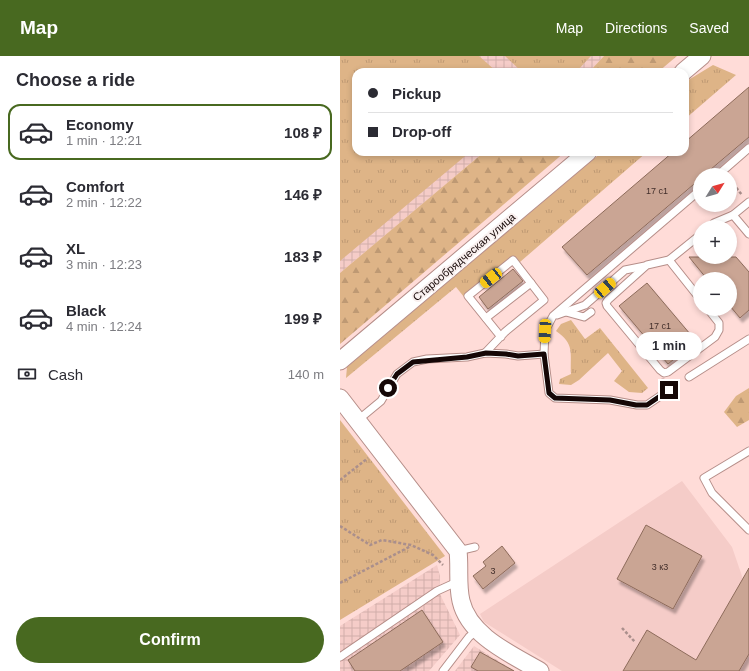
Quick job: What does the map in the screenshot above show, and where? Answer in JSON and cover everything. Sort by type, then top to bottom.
[{"type":"street","points":[[688,68],[702,56]]},
{"type":"street","name":"Старообрядческая улица","points":[[340,362],[583,156]]},
{"type":"street","points":[[340,398],[458,551],[460,562],[459,581],[461,600],[464,609],[477,630],[521,665],[540,671]]},
{"type":"lane","points":[[726,168],[749,148]]},
{"type":"lane","points":[[663,383],[669,390],[647,405],[636,405],[610,400],[555,398],[549,393],[544,354],[545,331],[553,316],[693,196]]},
{"type":"lane","points":[[721,220],[733,215],[749,202]]},
{"type":"lane","points":[[733,215],[749,234]]},
{"type":"lane","points":[[553,316],[585,305],[625,270],[669,260],[693,241]]},
{"type":"lane","points":[[486,353],[501,337],[544,300],[513,260],[468,296],[501,337]]},
{"type":"lane","points":[[669,260],[693,290]]},
{"type":"lane","points":[[647,265],[606,303],[660,370],[664,373],[668,372],[715,337],[719,330],[719,323],[714,316]]},
{"type":"lane","points":[[486,318],[531,283]]},
{"type":"lane","points":[[566,312],[584,317],[591,312]]},
{"type":"lane","points":[[690,378],[749,339]]},
{"type":"lane","points":[[358,420],[381,401],[397,374],[413,362],[467,357],[486,353],[518,356],[544,354]]},
{"type":"lane","points":[[749,451],[704,478],[712,493],[749,530]]},
{"type":"lane","points":[[458,551],[475,547]]},
{"type":"lane","points":[[340,657],[438,591],[459,581]]},
{"type":"lane","points":[[443,671],[469,636],[477,630]]},
{"type":"path","points":[[737,188],[749,202]]},
{"type":"path","points":[[340,480],[372,456]]},
{"type":"path","points":[[340,526],[370,545],[382,540],[411,545],[433,555],[459,581]]},
{"type":"path","points":[[340,583],[411,545]]},
{"type":"path","points":[[622,628],[635,642]]},
{"type":"shaded area","points":[[340,56],[604,56],[593,68],[352,68],[352,156],[479,156],[340,273]]},
{"type":"shaded area","points":[[682,481],[732,547],[743,579],[749,582],[749,671],[562,671],[484,622],[480,614]]},
{"type":"shaded area","points":[[437,565],[440,576],[439,592],[460,635],[429,671],[340,671],[340,626]]},
{"type":"shaded area","points":[[474,646],[515,671],[455,671]]},
{"type":"green space","points":[[340,56],[479,56],[492,68],[352,68],[352,156],[465,156],[340,261]]},
{"type":"green space","points":[[505,56],[591,56],[580,68],[518,68]]},
{"type":"green space","points":[[604,56],[677,56],[663,68],[593,68]]},
{"type":"green space","points":[[713,65],[736,75],[689,116],[689,80]]},
{"type":"green space","points":[[479,156],[560,156],[340,344],[340,273]]},
{"type":"green space","points":[[597,156],[642,156],[520,262],[514,256],[464,297],[456,287],[346,378],[347,367]]},
{"type":"green space","points":[[571,320],[585,339],[600,328],[648,388],[642,393],[629,392],[614,381],[622,371],[608,353],[579,380],[571,385],[559,384],[560,379],[571,374],[571,355],[569,345],[566,340],[556,331],[561,324]]},
{"type":"green space","points":[[749,388],[749,420],[737,427],[724,412],[736,396]]},
{"type":"green space","points":[[340,420],[445,556],[340,620]]},
{"type":"building","points":[[749,87],[749,137],[712,168],[693,168],[693,185],[587,275],[562,247],[668,156],[689,156],[689,139]]},
{"type":"building","points":[[737,258],[749,272],[749,310],[740,318],[737,314],[737,272],[701,272],[695,264],[737,264]]},
{"type":"building","points":[[513,269],[523,281],[488,309],[479,297]]},
{"type":"building","points":[[647,283],[696,341],[668,364],[619,306]]},
{"type":"building","points":[[646,525],[702,556],[673,609],[617,579]]},
{"type":"building","points":[[502,546],[515,563],[483,589],[473,576],[486,566],[483,562]]},
{"type":"building","points":[[749,568],[749,654],[739,671],[623,671],[647,630],[696,660]]},
{"type":"building","points":[[422,610],[443,642],[400,671],[355,671],[348,660]]},
{"type":"building","points":[[480,652],[514,671],[478,671],[471,667]]},
{"type":"route","points":[[388,388],[397,374],[413,362],[467,357],[486,353],[518,356],[544,354],[549,393],[555,398],[610,400],[636,405],[647,405],[669,390]]}]
